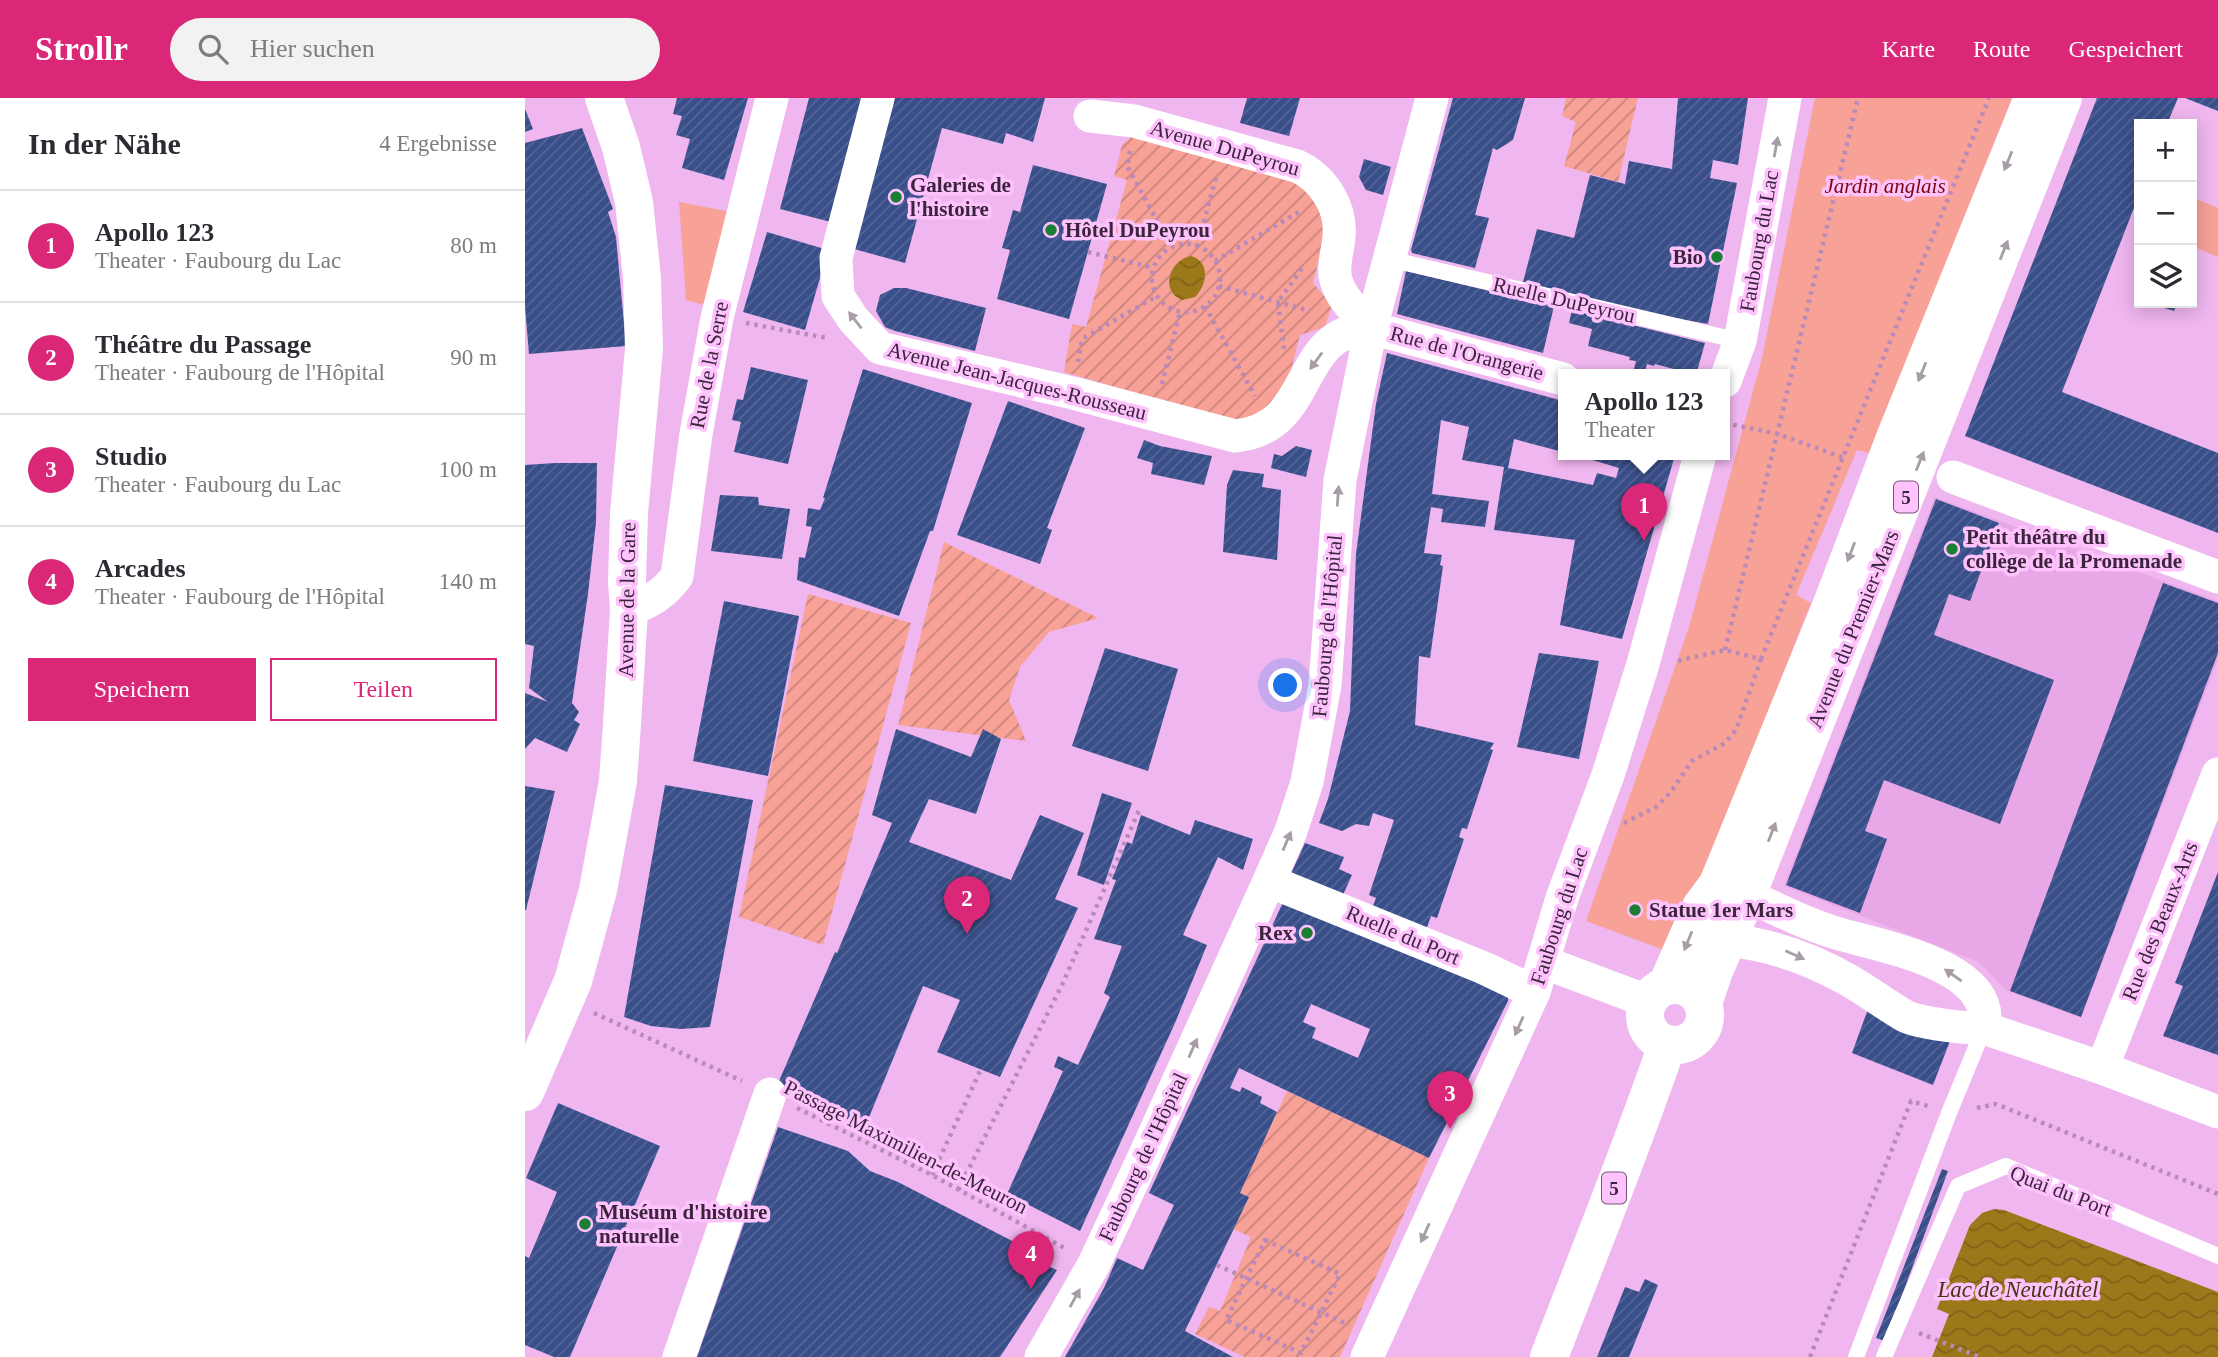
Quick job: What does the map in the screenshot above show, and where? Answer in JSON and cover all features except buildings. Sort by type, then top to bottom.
[{"type":"main road","name":"Avenue de la Gare","points":[[525,1092],[573,981],[598,890],[618,781],[629,610],[629,513],[644,349],[642,278],[634,202],[621,148],[604,98]]},
{"type":"main road","name":"Avenue du Premier-Mars","points":[[1657,993],[1701,907],[1718,884],[2033,98]]},
{"type":"main road","name":"Avenue du Premier-Mars","points":[[1703,1003],[2063,98]]},
{"type":"main road","points":[[1676,985],[1692,990],[1703,1003],[1705,1020],[1698,1035],[1684,1044],[1667,1045],[1651,1036],[1644,1019],[1657,993],[1676,985]]},
{"type":"main road","name":"5","points":[[1549,1357],[1640,1126],[1667,1045]]},
{"type":"street","name":"Rue de la Serre","points":[[629,610],[651,601],[667,590],[677,576],[696,434],[717,318],[772,98]]},
{"type":"street","name":"Avenue Jean-Jacques-Rousseau","points":[[878,98],[835,258],[838,296],[853,319],[880,348],[1073,393],[1235,436],[1266,429],[1279,419],[1293,402],[1311,365],[1333,338],[1354,328],[1371,328]]},
{"type":"street","name":"Faubourg de l'Hôpital","points":[[1041,1357],[1094,1264],[1269,881],[1291,831],[1307,782],[1325,685],[1340,480],[1371,328],[1432,98]]},
{"type":"street","name":"Faubourg du Lac","points":[[1729,369],[1740,341],[1785,98]]},
{"type":"street","name":"Avenue DuPeyrou","points":[[1090,116],[1134,121],[1297,166],[1311,173],[1332,201],[1338,218],[1335,276],[1341,294],[1371,328]]},
{"type":"street","name":"Rue de l'Orangerie","points":[[1371,328],[1558,378]]},
{"type":"street","name":"Faubourg du Lac","points":[[1360,1342],[1539,977],[1562,898],[1608,775],[1643,664],[1699,460]]},
{"type":"street","points":[[1953,477],[2218,577]]},
{"type":"street","name":"Rue des Beaux-Arts","points":[[2102,1068],[2218,774]]},
{"type":"street","name":"Ruelle du Port","points":[[1269,881],[1472,963],[1539,977],[1657,993]]},
{"type":"street","points":[[1748,895],[1835,933],[1934,961],[1973,989],[1983,1002],[1987,1014],[1984,1028]]},
{"type":"street","points":[[1728,940],[1760,943],[1783,950],[1849,981],[1908,1017],[1971,1029],[1984,1028],[2102,1068],[2218,1112]]},
{"type":"street","points":[[679,1357],[770,1094]]},
{"type":"lane","name":"Ruelle DuPeyrou","points":[[1389,259],[1740,341]]},
{"type":"lane","points":[[1856,1357],[1984,1028]]},
{"type":"lane","name":"Quai du Port","points":[[1884,1357],[1958,1186],[2006,1166],[2218,1256]]},
{"type":"path","points":[[1724,650],[1858,98]]},
{"type":"path","points":[[1620,824],[1656,807],[1670,793],[1692,761],[1725,743],[1736,730],[1761,659],[1989,98]]},
{"type":"path","points":[[1143,151],[1130,148],[1127,166],[1172,248]]},
{"type":"path","points":[[1197,247],[1217,172]]},
{"type":"path","points":[[1215,261],[1310,206]]},
{"type":"path","points":[[1180,245],[1197,247],[1215,261],[1219,286],[1205,306],[1189,312],[1171,309],[1157,296],[1152,277],[1153,268],[1172,248],[1180,245]]},
{"type":"path","points":[[1088,252],[1153,268]]},
{"type":"path","points":[[1281,358],[1284,347],[1278,302],[1308,260]]},
{"type":"path","points":[[1219,286],[1310,311]]},
{"type":"path","points":[[1089,365],[1076,362],[1082,339],[1157,296]]},
{"type":"path","points":[[1205,306],[1257,400]]},
{"type":"path","points":[[1161,384],[1180,312]]},
{"type":"path","points":[[717,318],[828,338]]},
{"type":"path","points":[[1149,381],[1174,388]]},
{"type":"path","points":[[1248,404],[1264,394]]},
{"type":"path","points":[[1730,424],[1778,434],[1854,462]]},
{"type":"path","points":[[1677,661],[1724,650],[1761,659]]},
{"type":"path","points":[[958,1190],[1062,985],[1140,808]]},
{"type":"path","name":"Passage Maximilien-de-Meuron","points":[[566,1000],[770,1094],[932,1175],[1094,1264]]},
{"type":"path","points":[[932,1175],[980,1071]]},
{"type":"path","points":[[1810,1357],[1911,1101],[1949,1113],[1996,1104],[2218,1194]]},
{"type":"path","points":[[1265,1240],[1340,1274],[1322,1312],[1301,1353],[1226,1320],[1265,1240]]},
{"type":"path","points":[[1217,1265],[1322,1312],[1360,1342]]},
{"type":"path","points":[[1898,1324],[1980,1357]]},
{"type":"shaded area","points":[[1935,497],[2218,601],[2218,659],[2081,1018],[2006,990],[1979,962],[1784,886]]},
{"type":"green space","points":[[1566,98],[1638,98],[1618,182],[1564,166],[1576,122],[1562,116]]},
{"type":"green space","name":"Jardin anglais","points":[[1815,98],[2012,98],[1869,453],[1857,450],[1796,595],[1811,603],[1672,953],[1586,921],[1689,627],[1762,358]]},
{"type":"green space","points":[[1131,137],[1150,140],[1298,184],[1315,195],[1328,222],[1313,283],[1332,305],[1325,327],[1300,335],[1283,402],[1243,424],[1064,372],[1072,324],[1086,327],[1127,180],[1114,176],[1122,145]]},
{"type":"green space","points":[[2197,199],[2218,208],[2218,257],[2197,248]]},
{"type":"green space","points":[[679,202],[731,212],[705,305],[686,300]]},
{"type":"green space","points":[[944,542],[1098,618],[1049,632],[1020,667],[1009,700],[1026,741],[898,725]]},
{"type":"green space","points":[[808,594],[911,623],[823,945],[739,917]]},
{"type":"green space","points":[[1287,1091],[1429,1158],[1340,1357],[1245,1357],[1195,1334],[1209,1307],[1220,1311],[1251,1237],[1233,1229],[1249,1197],[1240,1193]]},
{"type":"water","points":[[1191,256],[1202,263],[1204,280],[1195,297],[1182,300],[1171,290],[1170,276],[1177,263]]},
{"type":"water","name":"Lac de Neuchâtel","points":[[1994,1209],[2004,1210],[2218,1292],[2218,1357],[1932,1357],[1949,1314],[1937,1309],[1970,1225],[1982,1213]]},
{"type":"place","name":"Galeries de l'histoire","points":[[896,197]]},
{"type":"place","name":"Hôtel DuPeyrou","points":[[1051,230]]},
{"type":"place","name":"Bio","points":[[1717,257]]},
{"type":"place","name":"Apollo 123","points":[[1644,541]]},
{"type":"place","name":"Petit théâtre du collège de la Promenade","points":[[1952,549]]},
{"type":"place","name":"Statue 1er Mars","points":[[1635,910]]},
{"type":"place","name":"Rex","points":[[1307,933]]},
{"type":"place","name":"Théâtre du Passage","points":[[967,934]]},
{"type":"place","name":"Studio","points":[[1450,1129]]},
{"type":"place","name":"Muséum d'histoire naturelle","points":[[585,1224]]},
{"type":"place","name":"Arcades","points":[[1031,1289]]}]
